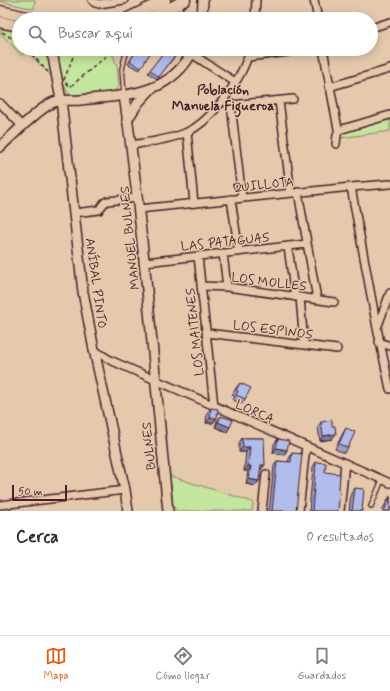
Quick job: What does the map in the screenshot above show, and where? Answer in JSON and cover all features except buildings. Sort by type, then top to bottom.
[{"type":"main road","points":[[139,12],[160,1]]},
{"type":"main road","points":[[163,12],[182,2]]},
{"type":"main road","points":[[0,12],[12,14]]},
{"type":"main road","points":[[0,22],[12,25]]},
{"type":"street","points":[[92,0],[99,4],[124,0]]},
{"type":"street","points":[[202,0],[202,12]]},
{"type":"street","points":[[255,12],[256,0]]},
{"type":"street","points":[[314,0],[317,12]]},
{"type":"street","points":[[378,26],[390,22]]},
{"type":"street","name":"ANÍBAL PINTO","points":[[56,56],[61,79],[83,292],[94,350],[125,490],[128,511]]},
{"type":"street","points":[[0,147],[22,126],[53,102],[138,93],[152,88],[174,76],[189,56]]},
{"type":"street","points":[[200,56],[235,82]]},
{"type":"street","points":[[131,145],[170,138],[187,132],[208,117],[223,101],[235,82],[248,56]]},
{"type":"street","points":[[324,56],[329,87],[339,130],[336,144]]},
{"type":"street","points":[[329,87],[390,69]]},
{"type":"street","points":[[127,120],[138,103],[152,88]]},
{"type":"street","name":"MANUEL BULNES","points":[[124,95],[145,262],[155,379]]},
{"type":"street","points":[[223,101],[231,105],[293,99]]},
{"type":"street","points":[[279,101],[294,192],[307,244],[317,299]]},
{"type":"street","points":[[0,103],[22,126]]},
{"type":"street","points":[[231,105],[242,198]]},
{"type":"street","points":[[339,130],[390,115]]},
{"type":"street","points":[[187,132],[194,203]]},
{"type":"street","name":"QUILLOTA","points":[[139,209],[294,192],[390,184]]},
{"type":"street","points":[[351,187],[377,328],[390,389]]},
{"type":"street","points":[[74,213],[99,210],[104,203],[107,202],[138,198]]},
{"type":"street","points":[[231,199],[239,252]]},
{"type":"street","name":"LAS PATAGUAS","points":[[145,262],[307,244]]},
{"type":"street","points":[[288,246],[304,345]]},
{"type":"street","points":[[223,253],[227,287]]},
{"type":"street","name":"LOS MAITENES","points":[[198,256],[214,406]]},
{"type":"street","name":"LOS MOLLES","points":[[201,286],[227,287],[334,302]]},
{"type":"street","points":[[377,328],[390,294]]},
{"type":"street","name":"LOS ESPINOS","points":[[207,333],[337,349]]},
{"type":"street","points":[[380,342],[390,346]]},
{"type":"street","name":"LORCA","points":[[94,350],[110,360],[390,483]]},
{"type":"street","points":[[98,367],[103,362],[110,360]]},
{"type":"street","name":"BULNES","points":[[155,379],[168,511]]},
{"type":"street","points":[[299,511],[306,446]]},
{"type":"street","points":[[340,511],[345,463]]},
{"type":"street","points":[[262,511],[266,474]]},
{"type":"street","points":[[0,505],[125,490]]},
{"type":"lane","points":[[181,12],[182,2]]},
{"type":"lane","points":[[124,95],[122,69],[125,56]]},
{"type":"lane","points":[[371,506],[382,480]]},
{"type":"path","points":[[0,30],[12,38]]},
{"type":"path","points":[[33,56],[53,78],[61,79],[70,87],[106,56]]},
{"type":"path","points":[[61,79],[72,56]]},
{"type":"green space","points":[[35,0],[34,9],[0,1]]},
{"type":"green space","points":[[0,29],[12,31],[12,45],[0,33]]},
{"type":"green space","points":[[32,56],[47,56],[50,61],[53,78]]},
{"type":"green space","points":[[58,56],[113,56],[117,66],[119,85],[114,92],[69,95],[61,79]]},
{"type":"green space","points":[[390,117],[390,131],[340,138],[340,133]]},
{"type":"green space","points":[[170,476],[253,502],[252,511],[177,511],[173,506]]},
{"type":"district","name":"Población Manuela Figueroa","points":[[223,98]]}]
